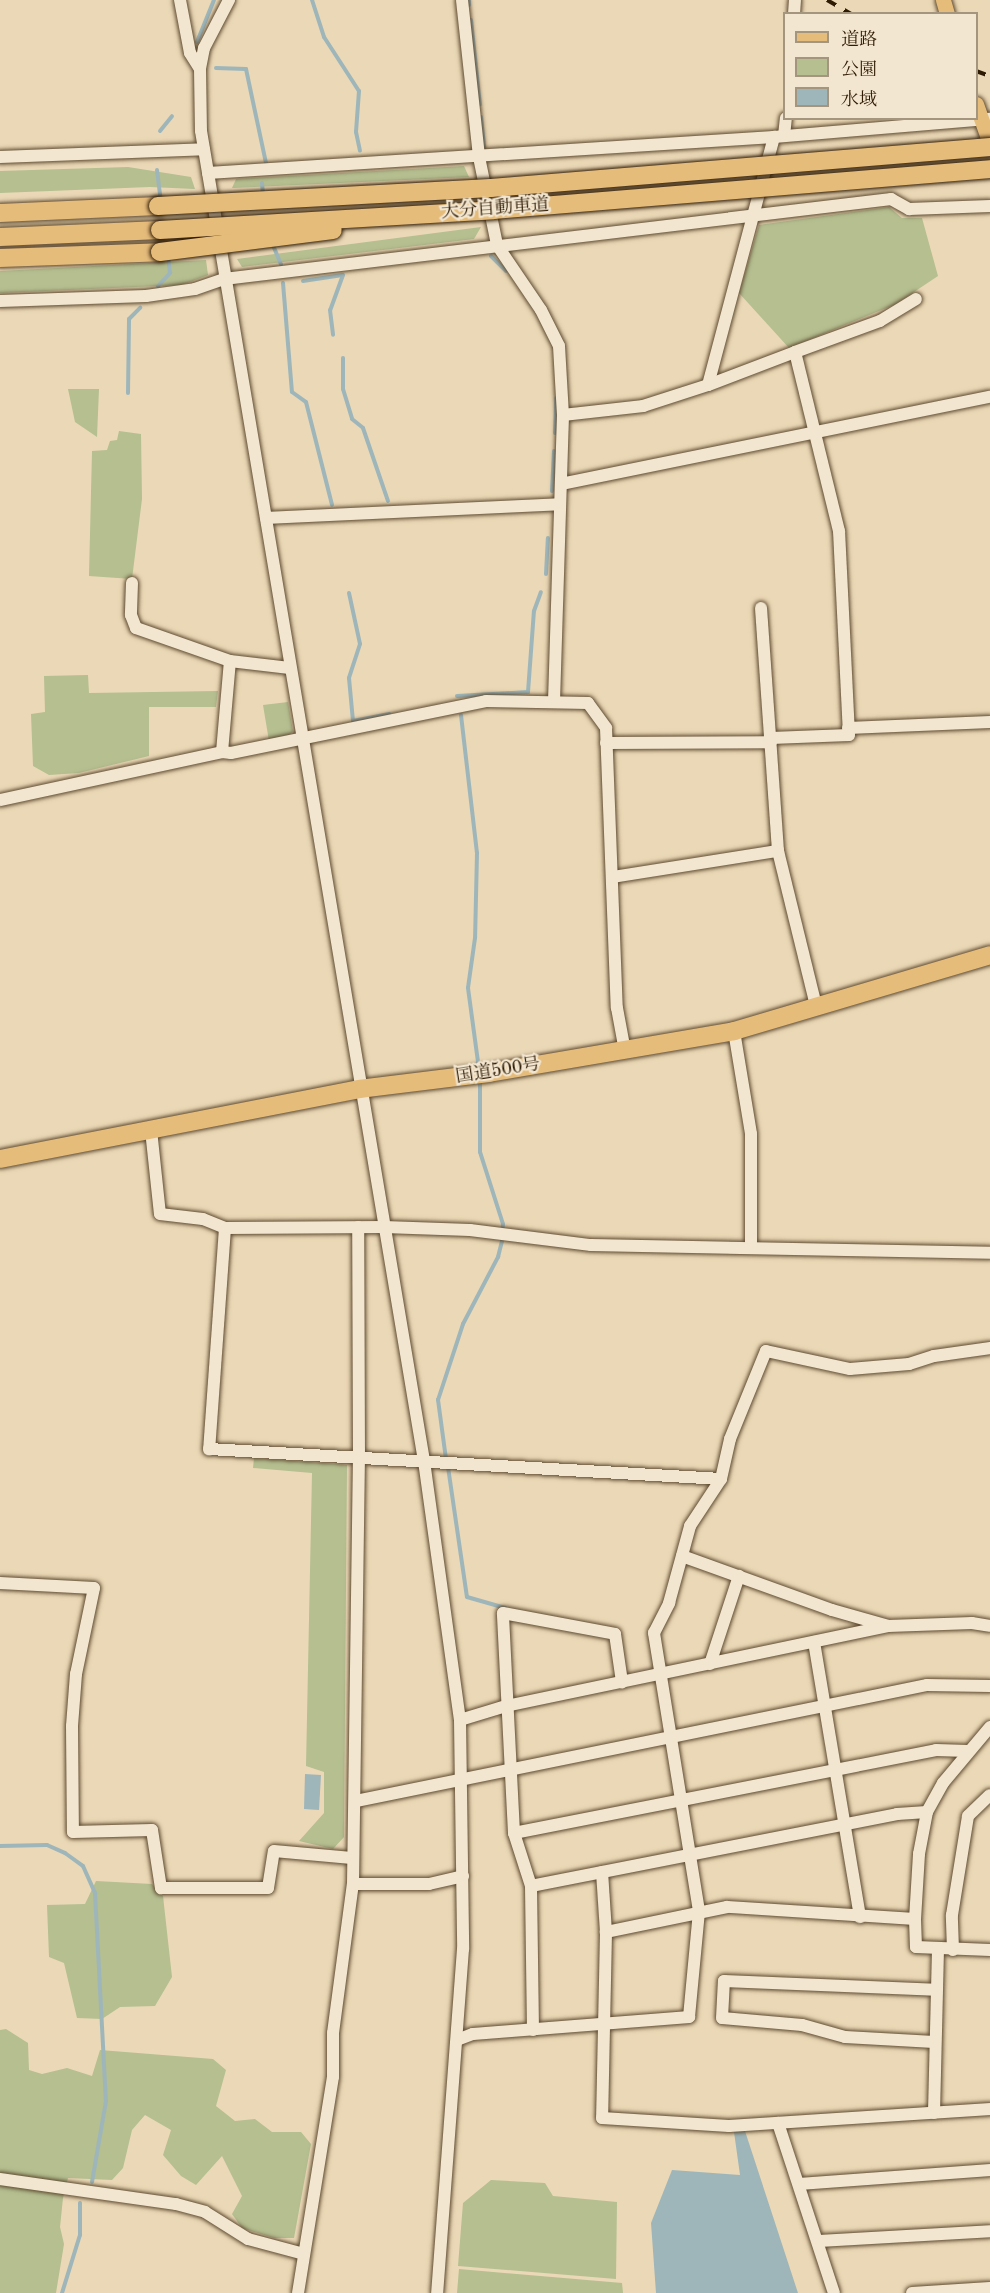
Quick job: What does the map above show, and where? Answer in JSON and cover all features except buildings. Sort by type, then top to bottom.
[{"type":"highway","name":"大分自動車道","points":[[0,213],[158,203],[243,202],[491,188],[990,145]]},
{"type":"highway","name":"大分自動車道","points":[[0,237],[493,210],[990,169]]},
{"type":"highway","points":[[0,204],[158,203]]},
{"type":"highway","points":[[0,258],[160,252],[493,210]]},
{"type":"highway","name":"国道500号","points":[[0,1159],[359,1089],[625,1051],[735,1032],[990,955]]},
{"type":"main road","points":[[978,107],[986,120],[990,145]]},
{"type":"street","points":[[180,0],[190,53],[200,69]]},
{"type":"street","points":[[229,0],[204,48],[200,69],[204,149],[359,1089],[424,1461],[460,1720],[462,1876],[457,2040],[437,2293]]},
{"type":"street","points":[[462,0],[479,157],[497,245],[555,336],[562,375],[563,415],[554,700]]},
{"type":"street","points":[[708,385],[754,218],[785,120]]},
{"type":"street","points":[[208,173],[779,137],[986,120]]},
{"type":"street","points":[[0,157],[204,149]]},
{"type":"street","points":[[0,301],[146,296],[195,289],[224,279],[497,245],[754,218],[891,199],[909,209],[990,206]]},
{"type":"street","points":[[563,415],[643,406],[708,385],[880,321],[916,299]]},
{"type":"street","points":[[606,743],[771,740],[849,735],[839,531],[795,352]]},
{"type":"street","points":[[561,484],[990,397]]},
{"type":"street","points":[[266,518],[559,504]]},
{"type":"street","points":[[132,583],[131,615],[136,628],[230,662],[290,668]]},
{"type":"street","points":[[761,608],[778,851],[816,1006]]},
{"type":"street","points":[[222,752],[230,662]]},
{"type":"street","points":[[0,800],[222,752],[301,739],[486,701],[554,700],[588,703],[606,728],[617,1008],[625,1051]]},
{"type":"street","points":[[848,728],[990,722]]},
{"type":"street","points":[[613,877],[778,851]]},
{"type":"street","points":[[735,1032],[751,1134],[751,1247]]},
{"type":"street","points":[[151,1130],[160,1214],[203,1219],[225,1228],[384,1227],[470,1230],[591,1245],[990,1253]]},
{"type":"street","points":[[298,2293],[333,2077],[333,2033],[353,1884],[352,1858],[356,1801],[359,1458],[358,1227]]},
{"type":"street","points":[[225,1228],[209,1449],[721,1479]]},
{"type":"street","points":[[457,2040],[473,2034],[689,2017],[699,1911],[671,1738],[658,1674],[654,1633],[669,1604],[690,1526],[721,1479],[730,1440],[766,1351],[850,1368],[900,1365],[990,1348]]},
{"type":"street","points":[[682,1556],[832,1610],[888,1626]]},
{"type":"street","points":[[710,1664],[739,1576]]},
{"type":"street","points":[[0,1583],[94,1588],[95,1596],[84,1623],[75,1684],[73,1832],[152,1830],[161,1888],[268,1888],[274,1851],[352,1858]]},
{"type":"street","points":[[533,2030],[531,1886],[514,1833],[508,1768],[503,1613],[615,1634],[622,1682]]},
{"type":"street","points":[[460,1720],[506,1706],[888,1626],[972,1623],[990,1626]]},
{"type":"street","points":[[814,1642],[860,1917]]},
{"type":"street","points":[[356,1801],[508,1768],[824,1708],[927,1685],[990,1686]]},
{"type":"street","points":[[990,1727],[968,1751],[927,1812],[919,1854],[915,1919],[916,1947],[990,1950]]},
{"type":"street","points":[[514,1833],[681,1798],[936,1750],[968,1751]]},
{"type":"street","points":[[953,1950],[952,1915],[968,1816],[990,1795]]},
{"type":"street","points":[[531,1886],[844,1825],[927,1812]]},
{"type":"street","points":[[602,1872],[606,1932],[606,2025],[602,2118],[729,2126],[990,2109]]},
{"type":"street","points":[[353,1884],[429,1884],[462,1876]]},
{"type":"street","points":[[606,1932],[727,1907],[915,1919]]},
{"type":"street","points":[[934,2113],[935,1990],[938,1949]]},
{"type":"street","points":[[934,2042],[845,2037],[802,2025],[722,2018],[724,1981],[935,1990]]},
{"type":"street","points":[[778,2123],[819,2241],[834,2293]]},
{"type":"street","points":[[799,2184],[990,2170]]},
{"type":"street","points":[[0,2179],[176,2204],[205,2212],[248,2239],[304,2254]]},
{"type":"street","points":[[819,2241],[990,2231]]},
{"type":"street","points":[[912,2293],[990,2288]]},
{"type":"green space","points":[[464,166],[469,177],[232,188],[236,179]]},
{"type":"green space","points":[[128,167],[191,177],[195,189],[150,187],[0,193],[0,171]]},
{"type":"green space","points":[[889,207],[902,218],[922,218],[938,276],[896,304],[789,348],[739,293],[759,225]]},
{"type":"green space","points":[[481,227],[474,239],[242,267],[237,259]]},
{"type":"green space","points":[[206,260],[208,275],[182,285],[0,293],[0,271]]},
{"type":"green space","points":[[68,389],[99,389],[97,437],[75,422]]},
{"type":"green space","points":[[119,431],[141,434],[142,499],[132,579],[89,576],[92,451],[107,450],[110,441],[117,440]]},
{"type":"green space","points":[[88,675],[89,693],[218,691],[216,707],[149,707],[149,756],[79,773],[49,775],[33,766],[31,714],[45,712],[44,676]]},
{"type":"green space","points":[[288,702],[293,731],[287,738],[269,741],[263,705]]},
{"type":"green space","points":[[254,1458],[347,1465],[344,1837],[333,1849],[299,1841],[324,1813],[324,1772],[306,1766],[312,1473],[253,1468]]},
{"type":"green space","points":[[96,1881],[152,1884],[163,1896],[172,1977],[155,2006],[120,2007],[102,2019],[77,2018],[64,1963],[49,1957],[47,1905],[85,1904]]},
{"type":"green space","points":[[6,2029],[28,2043],[29,2070],[42,2074],[67,2068],[92,2076],[100,2050],[213,2059],[226,2070],[216,2106],[235,2121],[255,2119],[272,2132],[301,2132],[311,2144],[294,2238],[274,2238],[242,2228],[232,2214],[242,2196],[222,2156],[196,2185],[181,2176],[163,2155],[171,2130],[145,2115],[132,2130],[123,2168],[112,2180],[68,2178],[63,2198],[60,2227],[64,2244],[56,2293],[0,2293],[0,2030]]},
{"type":"green space","points":[[491,2180],[545,2183],[553,2196],[617,2202],[616,2279],[458,2266],[463,2203]]},
{"type":"green space","points":[[459,2269],[622,2283],[623,2293],[457,2293]]},
{"type":"water","points":[[305,1774],[321,1775],[319,1810],[304,1809]]},
{"type":"water","points":[[745,2131],[798,2293],[656,2293],[651,2223],[672,2170],[740,2175],[734,2132]]},
{"type":"waterway","points":[[197,42],[214,0]]},
{"type":"waterway","points":[[312,0],[324,37],[359,91],[356,132],[360,151]]},
{"type":"waterway","points":[[469,0],[469,5]]},
{"type":"waterway","points":[[471,20],[480,105]]},
{"type":"waterway","points":[[216,68],[246,69],[266,163]]},
{"type":"waterway","points":[[160,131],[172,116]]},
{"type":"waterway","points":[[481,117],[484,148]]},
{"type":"waterway","points":[[157,170],[161,202]]},
{"type":"waterway","points":[[262,183],[263,194]]},
{"type":"waterway","points":[[272,243],[281,264]]},
{"type":"waterway","points":[[491,256],[506,271]]},
{"type":"waterway","points":[[158,286],[170,273],[168,257]]},
{"type":"waterway","points":[[303,281],[343,275],[330,310],[333,335]]},
{"type":"waterway","points":[[283,283],[292,392],[306,402],[332,505]]},
{"type":"waterway","points":[[128,393],[129,319],[140,308]]},
{"type":"waterway","points":[[343,358],[343,389],[352,419],[363,428],[388,501]]},
{"type":"waterway","points":[[555,433],[556,398]]},
{"type":"waterway","points":[[552,491],[554,451]]},
{"type":"waterway","points":[[546,574],[548,538]]},
{"type":"waterway","points":[[457,696],[528,692],[534,611],[541,592]]},
{"type":"waterway","points":[[349,593],[360,644],[349,678],[353,721],[389,714]]},
{"type":"waterway","points":[[461,715],[477,853],[475,938],[468,988],[479,1069]]},
{"type":"waterway","points":[[446,1459],[438,1400],[463,1324],[498,1257],[502,1241],[503,1224],[480,1152],[480,1079]]},
{"type":"waterway","points":[[448,1467],[467,1597],[505,1608]]},
{"type":"waterway","points":[[0,1846],[47,1845],[65,1853],[83,1866],[95,1893],[106,2101],[92,2182]]},
{"type":"waterway","points":[[62,2293],[80,2235],[80,2203]]},
{"type":"railway","points":[[827,0],[848,12]]},
{"type":"railway","points":[[978,72],[990,76]]}]
